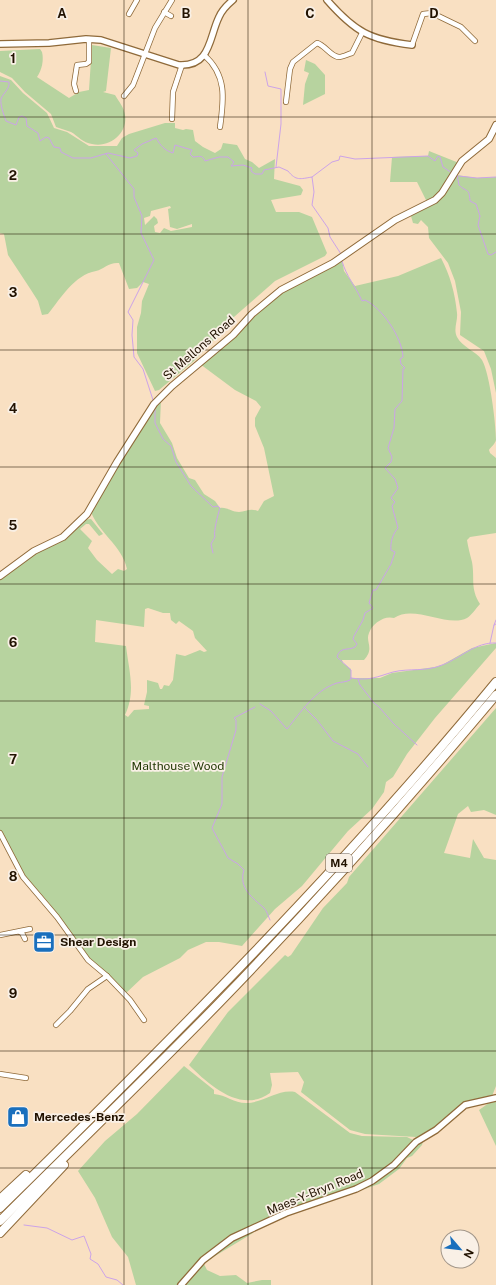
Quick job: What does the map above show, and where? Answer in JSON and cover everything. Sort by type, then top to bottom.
[{"type":"highway","name":"M4","points":[[0,1208],[228,981],[342,860],[434,756],[496,682]]},
{"type":"highway","name":"M4","points":[[0,1221],[180,1043],[343,871],[496,696]]},
{"type":"highway","points":[[0,1199],[122,1080],[173,1036]]},
{"type":"highway","points":[[0,1233],[64,1165],[134,1095],[180,1043]]},
{"type":"main road","name":"St Mellons Road","points":[[0,576],[34,551],[63,537],[87,514],[117,462],[161,396],[233,335],[263,305],[293,283],[338,260],[395,220],[435,200],[442,193],[462,161],[489,139],[496,125]]},
{"type":"street","points":[[129,14],[137,0]]},
{"type":"street","points":[[124,96],[133,85],[144,53],[155,28],[172,0]]},
{"type":"street","points":[[0,44],[49,43],[90,39],[114,42],[182,65],[193,63],[204,55],[209,48],[220,15],[233,0]]},
{"type":"street","points":[[327,0],[350,24],[362,33],[393,43],[412,45],[423,14],[428,13],[432,13],[461,27],[475,40]]},
{"type":"street","points":[[164,12],[171,16]]},
{"type":"street","points":[[286,102],[290,69],[293,62],[317,43],[324,45],[334,56],[339,57],[352,53],[362,33]]},
{"type":"street","points":[[76,91],[74,84],[77,65],[86,64],[89,62],[90,39]]},
{"type":"street","points":[[204,55],[216,68],[222,83],[224,97],[220,127]]},
{"type":"street","points":[[172,119],[174,92],[182,65]]},
{"type":"street","points":[[0,833],[23,877],[57,917],[88,960],[107,976],[130,1001],[144,1020]]},
{"type":"street","points":[[0,935],[30,929]]},
{"type":"street","points":[[20,932],[22,933],[24,940]]},
{"type":"street","points":[[56,1025],[88,989],[107,976]]},
{"type":"street","points":[[0,1074],[26,1078]]},
{"type":"street","name":"Maes-Y-Bryn Road","points":[[181,1285],[203,1260],[232,1238],[286,1213],[356,1189],[372,1181],[394,1165],[416,1142],[436,1130],[465,1105],[496,1098]]},
{"type":"green space","points":[[92,45],[111,48],[106,91],[103,92],[115,95],[125,115],[124,128],[121,133],[111,141],[99,145],[86,142],[71,132],[56,127],[51,114],[25,92],[12,78],[0,72],[0,51],[40,49],[43,55],[43,62],[37,77],[69,98],[79,92],[89,90]]},
{"type":"green space","points":[[306,60],[315,64],[325,75],[325,94],[303,105],[305,84],[309,73],[304,71]]},
{"type":"green space","points":[[0,76],[11,80],[23,93],[47,113],[54,128],[67,132],[89,146],[117,146],[122,138],[129,134],[165,123],[175,123],[175,128],[193,130],[195,141],[215,153],[221,149],[223,143],[237,145],[245,159],[252,162],[259,168],[275,159],[274,179],[300,186],[303,190],[301,195],[271,200],[276,212],[299,212],[312,217],[327,253],[325,256],[275,281],[227,323],[227,326],[194,361],[159,390],[155,391],[137,353],[137,327],[141,313],[142,301],[149,284],[143,282],[137,288],[129,289],[119,263],[115,263],[81,277],[63,294],[48,314],[42,315],[38,301],[8,255],[4,234],[0,233]],"holes":[[[170,206],[171,208],[168,209],[170,227],[177,229],[192,224],[192,227],[171,231],[164,228],[160,233],[155,232],[154,226],[158,223],[154,216],[145,225],[144,218],[150,216],[151,211]]]},
{"type":"green space","points":[[429,151],[459,163],[436,198],[427,202],[417,182],[390,182],[392,157],[428,156]]},
{"type":"green space","points":[[456,175],[477,178],[496,177],[496,393],[491,369],[484,351],[460,335],[461,312],[455,281],[448,263],[429,238],[428,227],[421,220],[418,224],[413,223],[411,216],[440,199]]},
{"type":"green space","name":"Malthouse Wood","points":[[441,258],[452,284],[455,298],[457,316],[455,331],[457,337],[462,344],[482,360],[485,367],[494,412],[496,433],[496,440],[489,450],[490,453],[496,458],[496,533],[470,537],[467,540],[473,568],[475,593],[480,604],[469,617],[459,620],[450,620],[421,614],[402,614],[394,618],[390,617],[382,619],[373,626],[369,633],[369,652],[364,660],[342,660],[343,663],[351,669],[351,678],[380,678],[392,673],[442,665],[472,648],[496,643],[496,648],[435,718],[407,754],[393,777],[386,782],[384,792],[372,809],[348,831],[302,886],[275,909],[242,946],[219,942],[206,942],[188,950],[180,958],[143,977],[125,994],[94,964],[49,903],[26,877],[0,830],[0,579],[81,520],[91,519],[103,534],[99,536],[89,524],[86,524],[80,529],[92,541],[88,548],[97,560],[112,574],[118,569],[124,571],[127,569],[120,553],[98,525],[90,509],[146,416],[161,399],[160,423],[172,443],[177,458],[189,478],[195,480],[204,494],[215,501],[220,508],[239,512],[251,510],[258,511],[264,501],[274,496],[264,448],[255,426],[255,418],[261,407],[256,401],[235,390],[200,364],[238,334],[260,311],[288,288],[342,260],[344,271],[355,286],[398,276]],"holes":[[[148,608],[163,613],[170,613],[171,620],[176,624],[179,621],[193,631],[195,638],[207,651],[204,652],[200,650],[185,656],[176,654],[173,680],[169,686],[164,685],[162,689],[160,689],[158,683],[147,680],[147,692],[144,705],[149,706],[149,709],[134,710],[128,717],[125,715],[130,698],[131,681],[126,646],[95,642],[96,620],[144,627],[145,609]]]},
{"type":"green space","points":[[496,708],[496,815],[484,810],[471,812],[468,806],[458,814],[444,853],[470,858],[473,839],[484,858],[496,860],[496,1086],[492,1096],[468,1102],[432,1130],[422,1135],[424,1138],[422,1145],[412,1156],[407,1158],[399,1169],[379,1184],[322,1204],[316,1203],[254,1230],[253,1233],[204,1264],[207,1270],[220,1276],[236,1275],[247,1283],[271,1280],[271,1285],[136,1285],[128,1257],[112,1237],[95,1198],[78,1171],[105,1141],[137,1114],[184,1066],[214,1090],[214,1094],[238,1102],[246,1103],[259,1101],[282,1092],[295,1092],[350,1133],[362,1136],[407,1137],[413,1140],[416,1137],[365,1134],[350,1130],[301,1092],[304,1082],[298,1072],[270,1073],[272,1085],[270,1093],[259,1099],[248,1100],[237,1099],[226,1094],[206,1081],[189,1065],[228,1012],[285,955],[288,957],[291,955],[323,908],[347,883],[349,877]]},
{"type":"green space","points":[[496,1098],[496,1146],[479,1110]]},
{"type":"waterway","points":[[265,72],[268,86],[281,89],[281,124],[276,167]]},
{"type":"waterway","points":[[0,81],[9,82],[8,87],[1,99],[6,121],[16,125],[19,117],[22,116],[26,118],[27,126],[38,133],[40,141],[46,137],[49,138],[54,147],[60,148],[61,152],[73,158],[91,158],[108,153],[130,158],[137,156],[138,153],[134,150],[142,144],[156,138],[167,151],[173,153],[175,145],[192,150],[190,154],[193,157],[199,156],[205,161],[219,157],[228,157],[234,162],[231,166],[243,165],[252,168],[251,171],[255,174],[262,174],[264,170],[279,167],[288,171],[296,178],[301,179],[312,177],[314,192],[312,205],[328,228],[330,237],[341,254]]},
{"type":"waterway","points":[[106,154],[134,189],[134,197],[142,216],[141,233],[154,260],[128,312],[133,320],[132,335],[134,357],[143,369],[153,400]]},
{"type":"waterway","points":[[312,177],[332,162],[339,160],[340,156],[355,159],[428,156],[435,161],[438,156],[440,157],[443,167],[452,173]]},
{"type":"waterway","points":[[457,175],[459,185],[468,192],[470,201],[476,204],[480,216],[478,225],[488,254],[491,255],[496,252]]},
{"type":"waterway","points":[[459,176],[477,178],[496,177]]},
{"type":"waterway","points":[[342,261],[346,272],[362,301],[365,300],[378,309],[395,332],[402,349],[403,357],[400,359],[401,364],[405,368],[403,369],[402,401],[395,409],[394,428],[388,448],[392,457],[391,462],[385,468],[395,479],[398,488],[391,498],[395,502],[392,506],[398,528],[393,535],[391,544],[391,550],[395,552],[391,564],[376,590],[373,590],[369,603],[373,608],[365,613],[353,639],[357,644],[355,647],[340,651],[337,657],[351,670],[351,678],[368,679],[393,672],[436,667],[449,662],[481,645],[496,643]]},
{"type":"waterway","points":[[155,409],[155,423],[163,439],[171,446],[176,462],[191,486],[213,507],[218,506],[220,508],[215,528],[215,537],[211,544],[213,553]]},
{"type":"waterway","points":[[494,625],[496,620]]},
{"type":"waterway","points":[[490,643],[494,625],[496,624]]},
{"type":"waterway","points":[[260,704],[271,711],[287,729],[315,696],[329,686],[348,681],[351,678]]},
{"type":"waterway","points":[[358,679],[360,685],[374,703],[417,745]]},
{"type":"waterway","points":[[255,707],[234,718],[236,720],[236,730],[222,777],[222,804],[212,828],[228,858],[244,870],[243,882],[245,887],[251,896],[265,909],[270,920]]},
{"type":"waterway","points":[[304,707],[317,720],[333,741],[358,754],[368,767]]},
{"type":"waterway","points":[[24,1225],[47,1228],[72,1240],[84,1236],[91,1254],[90,1259],[98,1264],[106,1277],[117,1280],[123,1285]]},
{"type":"place","name":"Shear Design","points":[[44,942]]},
{"type":"place","name":"Mercedes-Benz","points":[[18,1117]]}]
